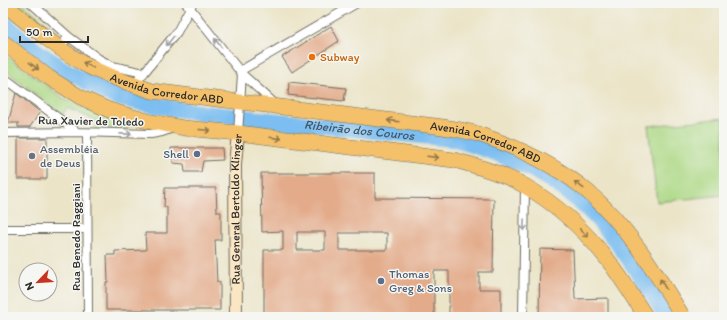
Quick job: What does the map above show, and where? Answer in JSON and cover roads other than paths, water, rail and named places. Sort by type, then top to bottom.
[{"type":"highway","name":"Avenida Corredor ABD","points":[[3,3],[64,42],[84,64],[152,91],[240,105],[278,107],[443,127],[480,135],[517,149],[560,171],[588,192],[613,217],[653,268],[683,317]]},
{"type":"highway","name":"Avenida Corredor ABD","points":[[3,42],[48,77],[80,97],[109,110],[147,121],[177,127],[238,130],[454,160],[482,167],[525,186],[556,208],[585,233],[604,254],[646,317]]},
{"type":"street","points":[[31,3],[64,42],[112,66],[144,73]]},
{"type":"street","points":[[241,73],[357,3]]},
{"type":"street","points":[[134,85],[177,32],[189,5],[241,73],[278,107]]},
{"type":"street","name":"Rua General Bertoldo Klinger","points":[[236,317],[235,164],[241,73]]},
{"type":"street","points":[[3,77],[77,132]]},
{"type":"street","name":"Rua Xavier de Toledo","points":[[3,133],[77,132],[151,134],[177,127]]},
{"type":"street","name":"Rua Benedo Raggiani","points":[[87,133],[88,317]]},
{"type":"street","points":[[523,317],[525,186]]},
{"type":"street","points":[[3,229],[87,229]]},
{"type":"waterway","name":"Ribeirão dos Couros","points":[[3,22],[34,49],[60,67],[107,93],[122,99],[203,113],[451,139],[471,144],[509,159],[528,168],[563,189],[594,216],[624,252],[667,317]]},
{"type":"place","name":"Subway","points":[[312,57]]},
{"type":"place","name":"Shell","points":[[197,154]]},
{"type":"place","name":"Assembléia de Deus","points":[[32,156]]},
{"type":"place","name":"Thomas Greg & Sons","points":[[381,281]]}]
